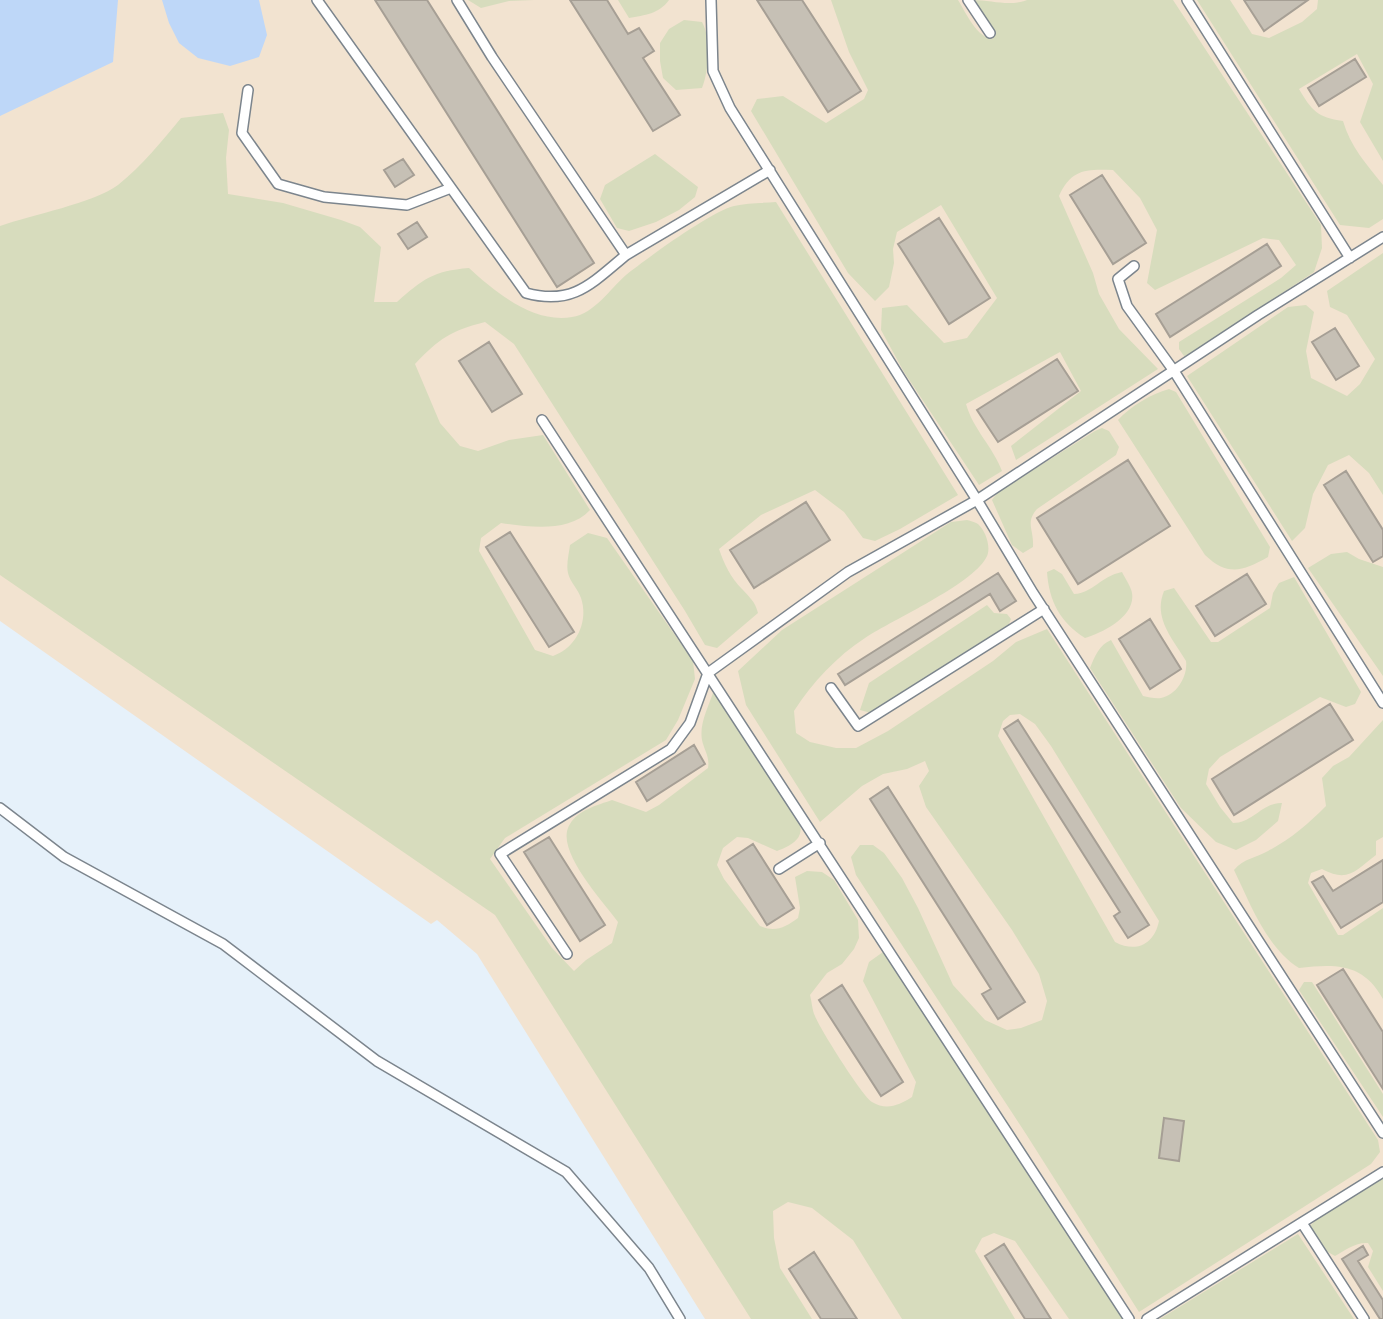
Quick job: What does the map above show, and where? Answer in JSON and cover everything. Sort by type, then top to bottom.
[{"type":"lane","points":[[317,0],[526,293],[546,298],[584,289],[626,255],[770,170]]},
{"type":"lane","points":[[457,0],[492,57],[626,255]]},
{"type":"lane","points":[[711,0],[713,72],[730,108],[1044,609],[1383,1133]]},
{"type":"lane","points":[[968,0],[990,33]]},
{"type":"lane","points":[[1187,0],[1350,258]]},
{"type":"lane","points":[[248,90],[242,133],[278,184],[324,197],[407,205],[451,188]]},
{"type":"lane","points":[[568,954],[500,854],[671,749],[690,723],[708,673],[848,572],[977,500],[1383,237]]},
{"type":"lane","points":[[1134,266],[1118,279],[1127,306],[1174,371],[1383,702]]},
{"type":"lane","points":[[542,420],[1129,1319]]},
{"type":"lane","points":[[831,688],[858,726],[1044,609]]},
{"type":"lane","points":[[0,808],[64,857],[223,944],[377,1061],[566,1172],[649,1268],[680,1319]]},
{"type":"lane","points":[[779,869],[820,843]]},
{"type":"lane","points":[[1147,1319],[1383,1172]]},
{"type":"lane","points":[[1302,1223],[1364,1319]]},
{"type":"shaded area","points":[[0,0],[1383,0],[1383,1319],[705,1319],[477,954],[437,920],[431,924],[0,621]]},
{"type":"green space","points":[[468,0],[534,0],[509,1],[481,8]]},
{"type":"green space","points":[[618,0],[669,0],[656,11],[629,18]]},
{"type":"green space","points":[[831,0],[958,0],[977,30],[993,39],[993,31],[973,0],[1007,3],[1027,0],[1173,0],[1321,225],[1322,248],[1314,272],[1191,354],[1184,356],[1179,349],[1179,342],[1281,278],[1296,265],[1279,240],[1263,238],[1155,290],[1147,283],[1157,230],[1140,198],[1113,170],[1087,171],[1074,176],[1059,196],[1093,273],[1099,294],[1119,329],[1158,369],[1016,460],[1011,446],[1081,391],[1060,352],[966,404],[973,422],[1002,471],[979,485],[904,372],[881,330],[882,308],[907,305],[944,343],[967,338],[997,298],[941,205],[897,232],[889,287],[875,301],[848,273],[751,111],[757,99],[783,96],[826,123],[864,99],[868,90],[849,52]]},
{"type":"green space","points":[[1197,0],[1230,0],[1252,34],[1269,38],[1302,22],[1317,9],[1318,0],[1383,0],[1383,161],[1360,122],[1373,84],[1357,54],[1299,89],[1316,112],[1343,121],[1365,163],[1383,185],[1383,219],[1369,228],[1340,225]]},
{"type":"green space","points":[[684,20],[702,22],[708,45],[707,64],[702,88],[676,90],[663,78],[660,43],[669,29]]},
{"type":"green space","points":[[223,113],[229,130],[226,158],[228,194],[283,203],[360,227],[381,247],[374,302],[397,302],[414,287],[437,274],[469,268],[503,296],[530,311],[558,318],[572,317],[595,306],[635,268],[710,217],[734,206],[776,202],[958,495],[875,541],[863,538],[844,512],[815,490],[761,515],[719,549],[731,575],[752,600],[758,613],[717,648],[705,645],[514,344],[485,322],[454,332],[439,342],[415,364],[440,423],[460,446],[478,451],[509,440],[543,435],[590,510],[571,522],[548,527],[501,523],[481,538],[479,551],[535,650],[553,656],[568,647],[579,633],[583,607],[580,595],[569,576],[567,563],[570,545],[588,533],[607,538],[693,661],[695,679],[678,720],[666,740],[505,838],[490,859],[552,948],[574,971],[612,943],[618,922],[574,861],[568,847],[570,824],[583,812],[612,800],[646,812],[708,768],[702,727],[714,690],[796,816],[801,830],[794,842],[777,851],[748,838],[737,837],[723,848],[717,865],[724,879],[760,926],[775,929],[798,918],[800,908],[795,877],[807,871],[822,872],[834,880],[858,920],[859,938],[854,949],[842,964],[827,973],[810,995],[815,1016],[842,1062],[867,1097],[877,1105],[893,1106],[912,1097],[916,1082],[863,981],[869,962],[883,952],[1123,1319],[1069,1319],[1015,1241],[994,1233],[982,1238],[975,1251],[1015,1319],[902,1319],[853,1240],[812,1208],[788,1202],[773,1211],[774,1238],[780,1268],[812,1319],[751,1319],[495,915],[0,575],[0,226],[78,203],[107,191],[135,170],[181,118]]},
{"type":"green space","points":[[655,154],[698,187],[695,197],[679,210],[656,222],[629,231],[617,228],[600,199],[605,185]]},
{"type":"green space","points":[[1383,253],[1383,495],[1369,473],[1349,455],[1328,465],[1313,494],[1305,528],[1292,541],[1187,376],[1288,307],[1306,305],[1314,312],[1306,351],[1311,378],[1347,396],[1360,384],[1375,359],[1347,315],[1330,307],[1327,291]]},
{"type":"green space","points":[[1169,389],[1176,392],[1270,547],[1268,557],[1251,566],[1228,569],[1205,555],[1118,420],[1142,401]]},
{"type":"green space","points":[[1102,428],[1109,431],[1119,447],[1116,455],[1037,509],[1031,518],[1033,547],[1023,553],[1012,545],[992,500],[998,492]]},
{"type":"green space","points":[[967,520],[978,524],[987,540],[986,558],[965,579],[865,638],[835,662],[817,680],[794,711],[796,733],[810,742],[836,748],[856,748],[888,731],[993,661],[1016,642],[1047,629],[1378,1140],[1380,1152],[1371,1164],[1139,1312],[856,875],[851,857],[860,845],[873,845],[884,853],[902,878],[918,908],[953,985],[985,1020],[1007,1030],[1042,1020],[1047,1001],[1039,974],[1012,930],[926,807],[919,786],[929,771],[925,761],[907,769],[883,774],[862,786],[820,822],[746,705],[738,671],[782,630],[951,522]],"holes":[[[1020,714],[1035,724],[1159,921],[1153,936],[1143,945],[1130,947],[1115,942],[998,736],[1003,721],[1010,715]]]},
{"type":"green space","points":[[1347,552],[1383,567],[1383,676],[1308,568],[1331,554]]},
{"type":"green space","points":[[1054,569],[1062,574],[1074,594],[1087,591],[1108,577],[1122,572],[1132,593],[1129,609],[1116,623],[1085,638],[1069,625],[1057,610],[1050,592],[1047,572]]},
{"type":"green space","points":[[1294,577],[1361,692],[1355,704],[1346,707],[1320,697],[1220,757],[1209,769],[1206,784],[1233,823],[1246,820],[1269,806],[1282,803],[1278,821],[1256,840],[1236,850],[1216,842],[1181,808],[1090,668],[1100,648],[1111,640],[1143,696],[1167,696],[1180,684],[1186,661],[1162,619],[1161,601],[1164,591],[1174,588],[1211,642],[1218,642],[1270,608],[1273,593],[1279,583]]},
{"type":"green space","points":[[987,605],[994,613],[1007,614],[1011,619],[1008,626],[871,713],[860,710],[869,683]]},
{"type":"green space","points":[[1383,720],[1383,837],[1376,841],[1376,855],[1357,870],[1345,875],[1322,869],[1311,873],[1308,883],[1338,935],[1343,935],[1383,908],[1383,999],[1367,978],[1357,972],[1325,966],[1299,968],[1287,959],[1260,923],[1234,870],[1284,841],[1326,806],[1322,778],[1333,766],[1349,757]]},
{"type":"green space","points":[[1304,982],[1312,982],[1383,1094],[1383,1117],[1299,990]]},
{"type":"green space","points":[[1383,1177],[1383,1291],[1368,1267],[1373,1251],[1368,1243],[1355,1245],[1335,1256],[1326,1251],[1310,1226],[1318,1218]]},
{"type":"green space","points":[[1298,1234],[1354,1319],[1160,1319]]},
{"type":"water","points":[[0,0],[118,0],[113,62],[0,116]]},
{"type":"water","points":[[162,0],[259,0],[267,35],[259,57],[230,66],[198,58],[179,43]]},
{"type":"building","points":[[375,0],[427,0],[594,263],[557,287]]},
{"type":"building","points":[[570,0],[607,0],[628,34],[639,28],[654,51],[643,58],[680,115],[653,131]]},
{"type":"building","points":[[757,0],[802,0],[861,91],[828,112]]},
{"type":"building","points":[[1244,0],[1308,0],[1264,31]]},
{"type":"building","points":[[1355,59],[1366,77],[1319,106],[1308,88]]},
{"type":"building","points":[[403,159],[414,175],[395,187],[384,170]]},
{"type":"building","points":[[1102,175],[1146,243],[1113,264],[1070,195]]},
{"type":"building","points":[[939,218],[990,298],[949,324],[898,244]]},
{"type":"building","points":[[417,222],[427,237],[408,249],[398,234]]},
{"type":"building","points":[[1267,244],[1281,266],[1170,337],[1156,314]]},
{"type":"building","points":[[1335,328],[1359,366],[1336,380],[1312,342]]},
{"type":"building","points":[[489,342],[522,394],[492,412],[459,361]]},
{"type":"building","points":[[1057,359],[1078,391],[998,442],[977,410]]},
{"type":"building","points":[[1128,460],[1170,526],[1078,584],[1037,518]]},
{"type":"building","points":[[1346,471],[1383,530],[1383,556],[1373,562],[1324,485]]},
{"type":"building","points":[[806,502],[830,540],[754,588],[730,550]]},
{"type":"building","points":[[510,532],[574,632],[549,647],[486,547]]},
{"type":"building","points":[[998,573],[1016,601],[1000,611],[990,594],[845,685],[838,674]]},
{"type":"building","points":[[1247,574],[1266,604],[1215,636],[1196,606]]},
{"type":"building","points":[[1150,619],[1181,669],[1150,689],[1119,639]]},
{"type":"building","points":[[1330,704],[1353,740],[1234,815],[1212,779]]},
{"type":"building","points":[[1018,720],[1149,925],[1128,938],[1114,916],[1120,912],[1004,729]]},
{"type":"building","points":[[694,745],[705,764],[647,801],[636,782]]},
{"type":"building","points":[[888,787],[1025,1002],[998,1019],[982,994],[991,989],[870,799]]},
{"type":"building","points":[[549,837],[605,925],[580,941],[524,852]]},
{"type":"building","points":[[753,844],[794,908],[767,925],[727,861]]},
{"type":"building","points":[[1383,860],[1383,902],[1341,928],[1312,882],[1323,876],[1333,891]]},
{"type":"building","points":[[1343,969],[1383,1032],[1383,1089],[1317,985]]},
{"type":"building","points":[[842,985],[903,1082],[881,1096],[819,1000]]},
{"type":"building","points":[[1164,1118],[1184,1121],[1179,1161],[1159,1158]]},
{"type":"building","points":[[1004,1244],[1051,1319],[1025,1319],[985,1256]]},
{"type":"building","points":[[1363,1246],[1368,1255],[1358,1261],[1383,1300],[1383,1319],[1380,1319],[1342,1259]]},
{"type":"building","points":[[814,1252],[857,1319],[821,1319],[789,1269]]}]
